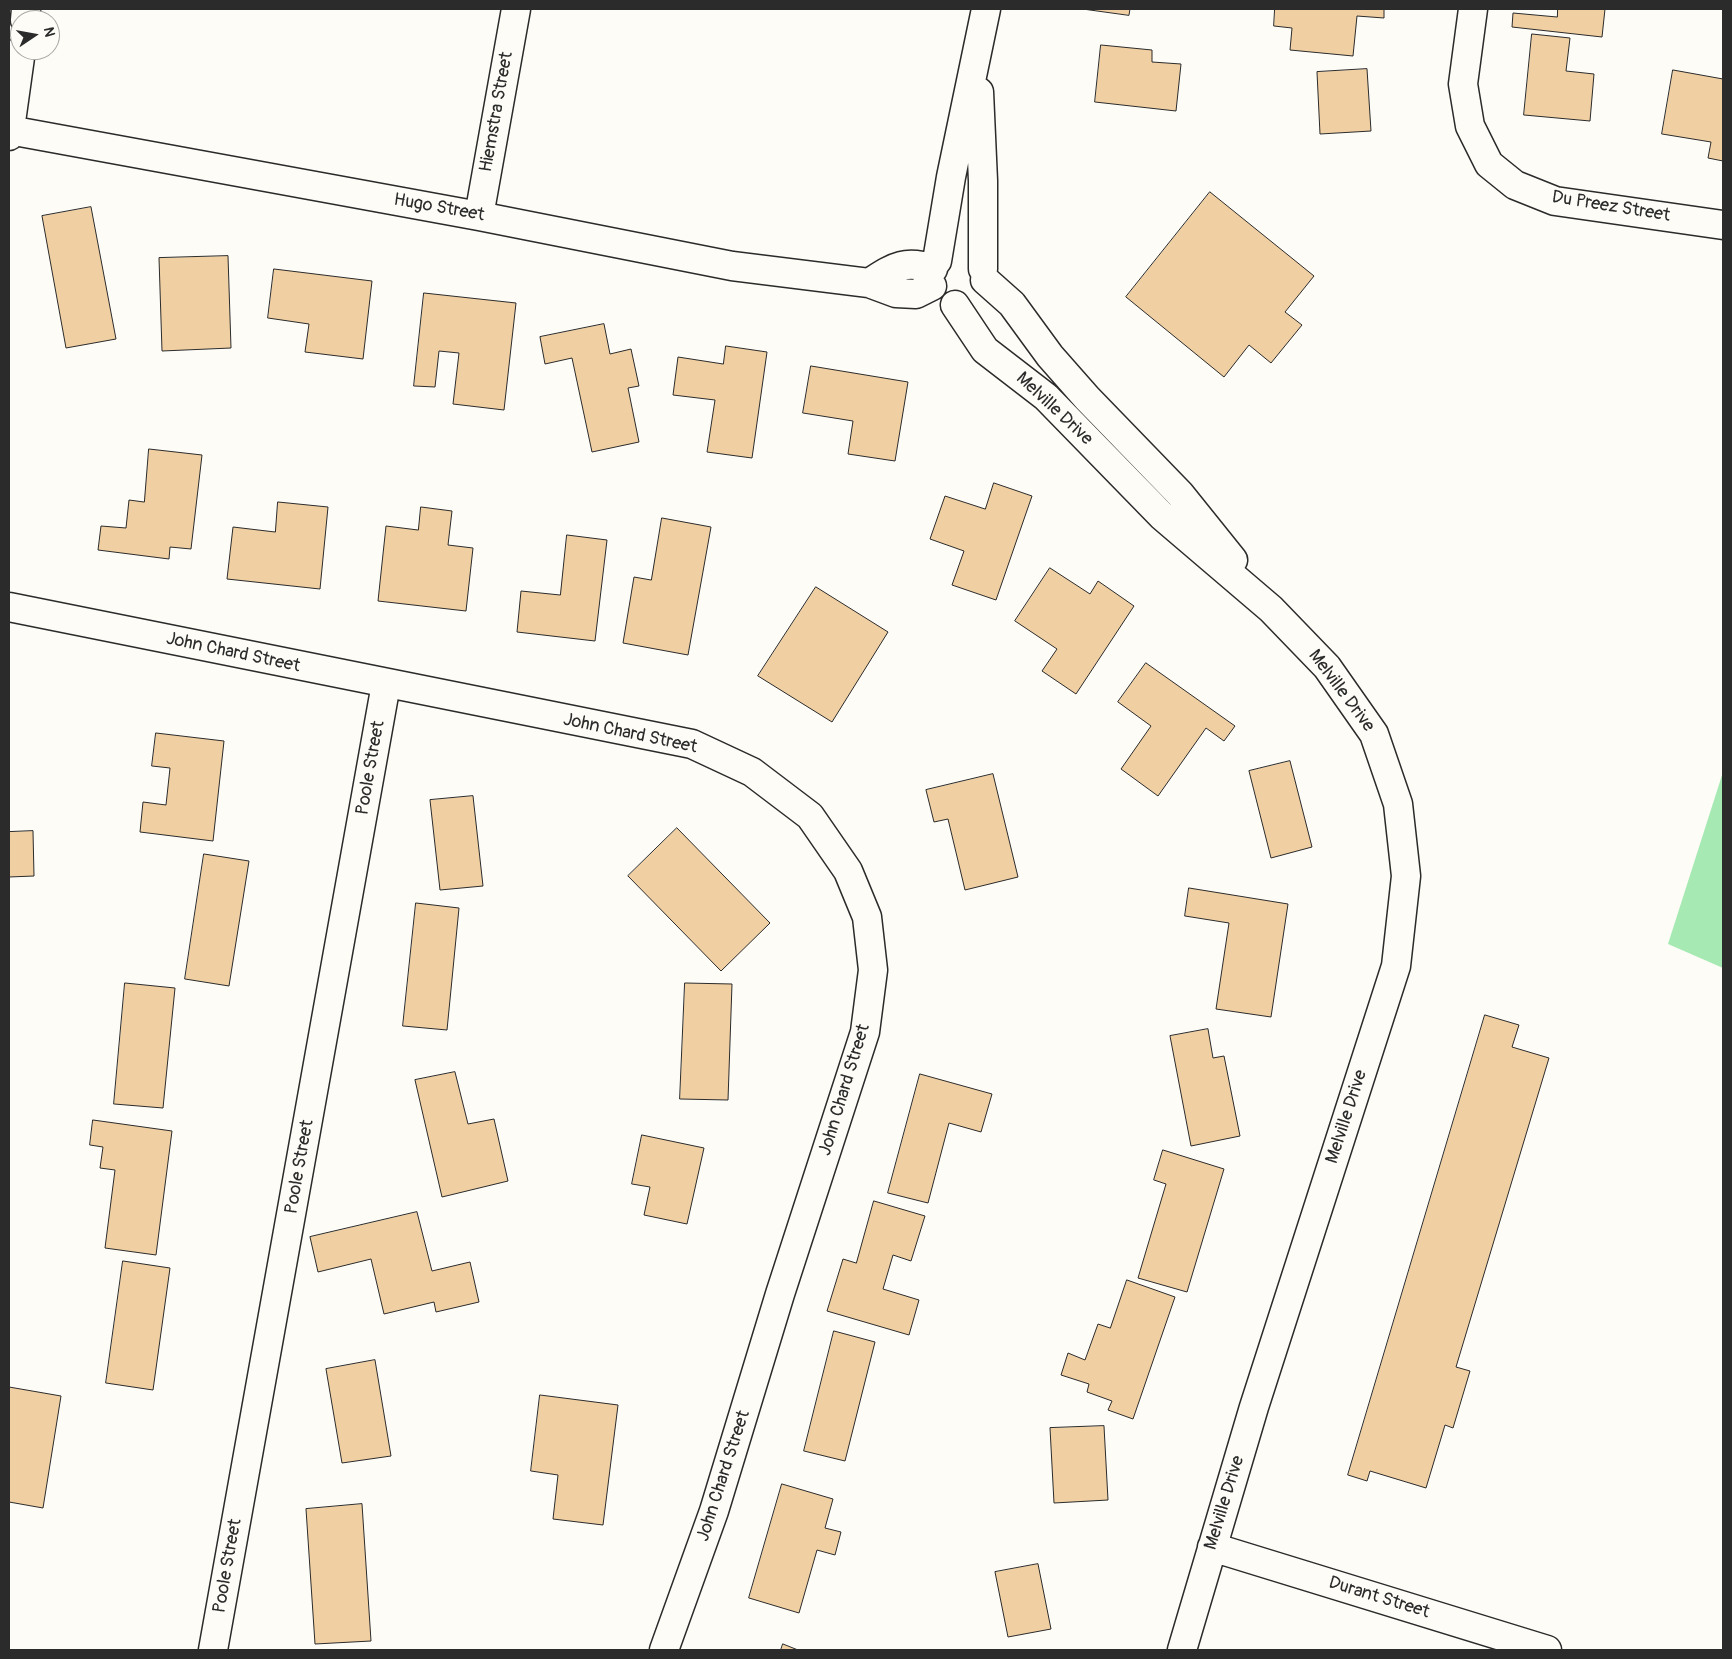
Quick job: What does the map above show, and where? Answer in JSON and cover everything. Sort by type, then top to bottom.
[{"type":"street","name":"Hiemstra Street","points":[[479,216],[516,9]]},
{"type":"street","points":[[976,56],[983,181],[984,274],[978,296],[971,302],[955,305],[941,299],[934,272],[951,177],[976,56],[986,9]]},
{"type":"street","name":"Du Preez Street","points":[[1473,9],[1462,84],[1470,126],[1489,164],[1515,185],[1555,201],[1723,225]]},
{"type":"street","points":[[9,132],[20,60]]},
{"type":"street","name":"Hugo Street","points":[[9,132],[479,216],[732,266],[869,283],[896,293],[916,294],[934,272]]},
{"type":"street","points":[[934,272],[943,255],[961,251],[978,260],[984,274]]},
{"type":"street","name":"Melville Drive","points":[[984,274],[1012,304],[1050,356],[1087,398],[1180,494],[1271,608],[1327,667],[1374,734],[1398,804],[1406,876],[1396,966],[1212,1547],[1182,1650]]},
{"type":"street","name":"Melville Drive","points":[[955,305],[985,350],[1046,397],[1162,516],[1271,608]]},
{"type":"street","name":"John Chard Street","points":[[9,607],[692,744],[752,772],[810,816],[848,871],[867,916],[873,970],[866,1032],[780,1294],[714,1511],[664,1650]]},
{"type":"street","name":"Poole Street","points":[[213,1650],[386,684]]},
{"type":"street","name":"Durant Street","points":[[1212,1547],[1547,1650]]},
{"type":"green space","points":[[1723,772],[1723,968],[1668,944]]},
{"type":"building","points":[[1083,9],[1130,9],[1129,15]]},
{"type":"building","points":[[1275,9],[1384,9],[1384,18],[1357,16],[1353,56],[1290,50],[1292,28],[1274,26]]},
{"type":"building","points":[[1558,9],[1605,9],[1602,37],[1512,27],[1513,13],[1557,17]]},
{"type":"building","points":[[1532,34],[1570,38],[1566,71],[1594,74],[1590,121],[1524,115]]},
{"type":"building","points":[[1101,45],[1152,50],[1152,62],[1181,64],[1176,111],[1095,102]]},
{"type":"building","points":[[1367,69],[1371,131],[1320,134],[1317,72]]},
{"type":"building","points":[[1673,70],[1723,79],[1723,161],[1708,158],[1711,142],[1662,134]]},
{"type":"building","points":[[1210,192],[1314,276],[1285,312],[1302,325],[1271,363],[1249,345],[1224,377],[1126,297]]},
{"type":"building","points":[[91,207],[116,339],[66,348],[42,216]]},
{"type":"building","points":[[228,256],[231,348],[162,351],[159,258]]},
{"type":"building","points":[[274,269],[372,281],[363,359],[305,352],[309,324],[268,318]]},
{"type":"building","points":[[424,293],[516,303],[504,410],[453,404],[459,353],[439,351],[435,387],[414,386]]},
{"type":"building","points":[[604,324],[610,354],[631,349],[639,386],[628,388],[639,442],[592,452],[572,358],[545,364],[540,337]]},
{"type":"building","points":[[726,346],[767,352],[752,458],[707,452],[715,400],[673,395],[678,357],[723,364]]},
{"type":"building","points":[[811,366],[908,382],[895,461],[848,454],[853,421],[803,413]]},
{"type":"building","points":[[149,449],[202,455],[191,549],[170,547],[169,559],[98,550],[101,526],[126,528],[129,500],[144,502]]},
{"type":"building","points":[[994,483],[1032,496],[996,600],[952,585],[964,551],[930,539],[945,496],[985,509]]},
{"type":"building","points":[[278,502],[328,507],[320,589],[227,579],[233,527],[275,532]]},
{"type":"building","points":[[421,507],[452,511],[448,545],[473,548],[466,611],[378,601],[386,526],[418,530]]},
{"type":"building","points":[[662,518],[711,527],[688,655],[623,643],[634,577],[651,580]]},
{"type":"building","points":[[567,535],[607,540],[595,641],[517,632],[521,591],[560,595]]},
{"type":"building","points":[[1050,568],[1090,594],[1098,581],[1134,606],[1076,694],[1042,671],[1057,649],[1015,621]]},
{"type":"building","points":[[816,587],[888,632],[832,722],[758,676]]},
{"type":"building","points":[[1146,663],[1235,726],[1224,741],[1206,728],[1158,796],[1121,769],[1151,726],[1118,702]]},
{"type":"building","points":[[156,733],[224,741],[213,841],[140,832],[143,802],[166,805],[170,768],[152,766]]},
{"type":"building","points":[[1290,761],[1312,847],[1271,858],[1249,771]]},
{"type":"building","points":[[993,774],[1018,877],[965,890],[948,819],[934,822],[926,790]]},
{"type":"building","points":[[473,796],[483,886],[440,890],[430,800]]},
{"type":"building","points":[[677,828],[770,923],[721,971],[628,876]]},
{"type":"building","points":[[33,831],[34,876],[9,877],[9,832]]},
{"type":"building","points":[[204,854],[249,861],[229,986],[185,979]]},
{"type":"building","points":[[1189,888],[1288,904],[1271,1017],[1216,1009],[1229,923],[1185,916]]},
{"type":"building","points":[[416,903],[459,908],[447,1030],[403,1026]]},
{"type":"building","points":[[125,983],[175,988],[163,1108],[114,1104]]},
{"type":"building","points":[[685,983],[732,984],[728,1100],[680,1099]]},
{"type":"building","points":[[1485,1015],[1519,1025],[1512,1047],[1549,1058],[1456,1367],[1470,1371],[1453,1428],[1445,1425],[1426,1488],[1370,1471],[1367,1481],[1348,1475]]},
{"type":"building","points":[[1208,1029],[1213,1058],[1224,1056],[1240,1136],[1191,1146],[1170,1036]]},
{"type":"building","points":[[455,1072],[468,1124],[494,1119],[508,1181],[442,1197],[415,1080]]},
{"type":"building","points":[[920,1074],[992,1094],[981,1132],[949,1123],[928,1203],[888,1193]]},
{"type":"building","points":[[93,1120],[172,1131],[156,1255],[105,1248],[115,1170],[100,1168],[103,1147],[90,1145]]},
{"type":"building","points":[[642,1135],[704,1148],[687,1224],[644,1215],[650,1187],[632,1184]]},
{"type":"building","points":[[1163,1150],[1224,1169],[1187,1292],[1138,1278],[1166,1184],[1154,1180]]},
{"type":"building","points":[[874,1201],[925,1216],[911,1261],[893,1255],[883,1289],[919,1300],[909,1335],[827,1311],[843,1259],[856,1263]]},
{"type":"building","points":[[417,1212],[432,1271],[470,1262],[479,1302],[436,1312],[434,1302],[384,1314],[371,1259],[318,1272],[310,1237]]},
{"type":"building","points":[[123,1261],[170,1268],[153,1390],[106,1383]]},
{"type":"building","points":[[1127,1280],[1175,1297],[1133,1419],[1108,1410],[1112,1401],[1087,1392],[1089,1384],[1061,1375],[1068,1353],[1085,1360],[1098,1324],[1110,1328]]},
{"type":"building","points":[[834,1331],[875,1342],[845,1461],[804,1451]]},
{"type":"building","points":[[375,1360],[391,1456],[342,1463],[326,1369]]},
{"type":"building","points":[[9,1387],[61,1396],[43,1508],[9,1502]]},
{"type":"building","points":[[540,1395],[618,1405],[603,1525],[553,1519],[558,1475],[531,1471]]},
{"type":"building","points":[[1104,1426],[1108,1500],[1054,1503],[1050,1428]]},
{"type":"building","points":[[782,1484],[833,1499],[825,1528],[841,1532],[835,1555],[817,1550],[799,1613],[749,1598]]},
{"type":"building","points":[[362,1504],[371,1641],[315,1644],[306,1509]]},
{"type":"building","points":[[1038,1564],[1051,1629],[1008,1637],[995,1572]]},
{"type":"building","points":[[783,1644],[798,1650],[781,1650]]}]
